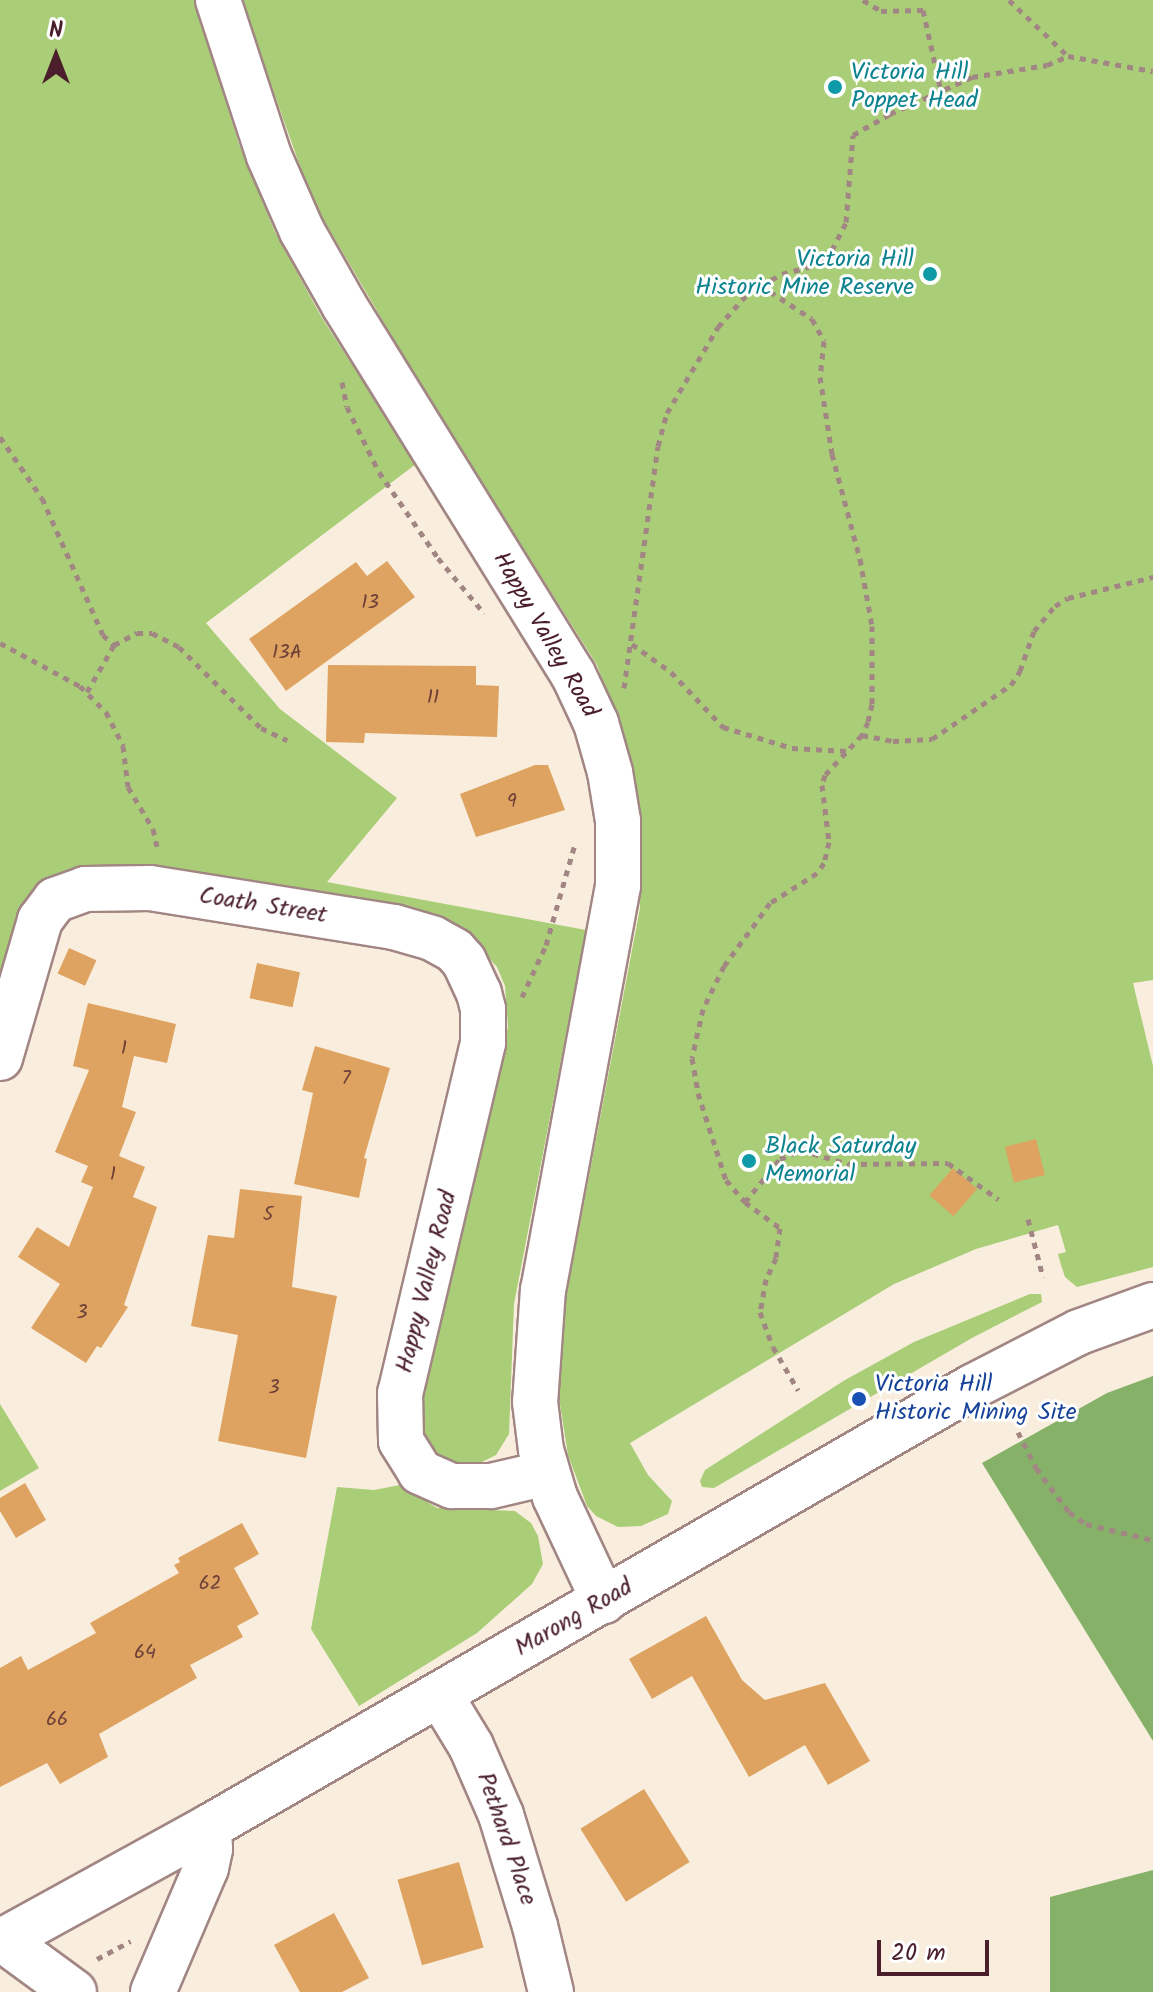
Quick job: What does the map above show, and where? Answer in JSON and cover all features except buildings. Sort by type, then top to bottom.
[{"type":"main road","name":"Happy Valley Road","points":[[218,0],[269,156],[302,231],[573,674],[596,723],[618,821],[618,886],[543,1289],[535,1402],[547,1473],[567,1526],[604,1601]]},
{"type":"main road","name":"Coath Street","points":[[0,1058],[33,936],[46,909],[55,900],[85,889],[150,888],[394,927],[441,941],[464,961]]},
{"type":"main road","name":"Happy Valley Road","points":[[464,961],[483,1009],[483,1043],[400,1393],[401,1441],[420,1472],[452,1486],[491,1486],[547,1473]]},
{"type":"main road","name":"Marong Road","points":[[1,1941],[209,1827],[1020,1362],[1079,1332],[1153,1305]]},
{"type":"main road","name":"Pethard Place","points":[[440,1695],[471,1746],[501,1815],[535,1926],[551,1992]]},
{"type":"main road","points":[[153,1992],[206,1868],[210,1849],[209,1827]]},
{"type":"main road","points":[[1,1941],[79,1979]]},
{"type":"path","points":[[863,0],[881,11],[923,10],[941,91]]},
{"type":"path","points":[[1009,0],[1068,56]]},
{"type":"path","points":[[596,723],[607,714],[623,690],[632,644],[649,488],[667,413],[718,327],[741,300],[760,285],[782,274],[809,267],[832,250],[846,222],[853,135],[972,77],[1047,65],[1068,56],[1153,71]]},
{"type":"path","points":[[760,285],[812,319],[824,341],[820,377],[832,454],[860,559],[872,626],[872,704],[862,735],[825,775],[822,785],[829,842],[824,863],[817,873],[764,910],[724,966],[696,1029],[692,1058],[698,1093],[726,1180],[745,1202],[780,1228],[778,1248],[763,1288],[760,1312],[773,1347],[798,1390]]},
{"type":"path","points":[[341,373],[347,407],[379,472],[438,558],[486,615]]},
{"type":"path","points":[[0,437],[42,498],[103,635],[114,645]]},
{"type":"path","points":[[862,735],[893,741],[932,739],[1011,685],[1020,671],[1034,631],[1055,606],[1068,598],[1153,577]]},
{"type":"path","points":[[87,692],[114,645],[137,633],[167,637],[261,728],[287,740]]},
{"type":"path","points":[[0,643],[87,692],[116,729],[123,746],[128,787],[153,829],[156,868],[150,888]]},
{"type":"path","points":[[632,644],[671,672],[723,727],[792,748],[848,751]]},
{"type":"path","points":[[518,1004],[546,945],[579,832]]},
{"type":"path","points":[[745,1202],[780,1159],[801,1150],[849,1164],[948,1163],[998,1199]]},
{"type":"path","points":[[1028,1219],[1043,1277]]},
{"type":"path","points":[[1018,1432],[1036,1468],[1069,1512],[1086,1524],[1153,1540]]},
{"type":"path","points":[[79,1979],[139,1937]]},
{"type":"green space","points":[[0,0],[194,0],[239,144],[275,232],[322,318],[416,464],[206,623],[280,709],[397,798],[327,882],[586,930],[514,1304],[509,1434],[496,1455],[474,1466],[463,1467],[431,1453],[420,1435],[420,1405],[508,1027],[505,986],[497,967],[469,936],[437,917],[74,880],[0,1027]]},
{"type":"green space","points":[[241,0],[1153,0],[1153,980],[1133,983],[1153,1066],[1153,1267],[1077,1287],[1065,1277],[1061,1265],[1058,1254],[1066,1252],[1058,1225],[976,1249],[894,1284],[630,1443],[648,1475],[672,1501],[668,1514],[641,1526],[618,1527],[596,1516],[587,1506],[568,1455],[559,1398],[563,1313],[640,908],[640,809],[625,742],[597,665],[424,391],[312,200]]},
{"type":"green space","points":[[1030,1294],[1041,1294],[1042,1302],[972,1338],[714,1488],[702,1487],[700,1481],[705,1470],[845,1380],[914,1342]]},
{"type":"green space","points":[[1153,1376],[1153,1741],[982,1463],[1107,1393]]},
{"type":"green space","points":[[0,1404],[39,1468],[0,1491]]},
{"type":"green space","points":[[400,1485],[437,1508],[515,1511],[531,1523],[538,1536],[543,1564],[532,1584],[477,1633],[359,1706],[311,1629],[337,1487],[374,1490]]},
{"type":"green space","points":[[1153,1870],[1153,1992],[1050,1992],[1050,1897]]},
{"type":"place","name":"Victoria Hill Poppet Head","points":[[835,87]]},
{"type":"place","name":"Victoria Hill Historic Mine Reserve","points":[[930,274]]},
{"type":"place","name":"Black Saturday Memorial","points":[[749,1161]]},
{"type":"place","name":"Victoria Hill Historic Mining Site","points":[[859,1399]]}]
